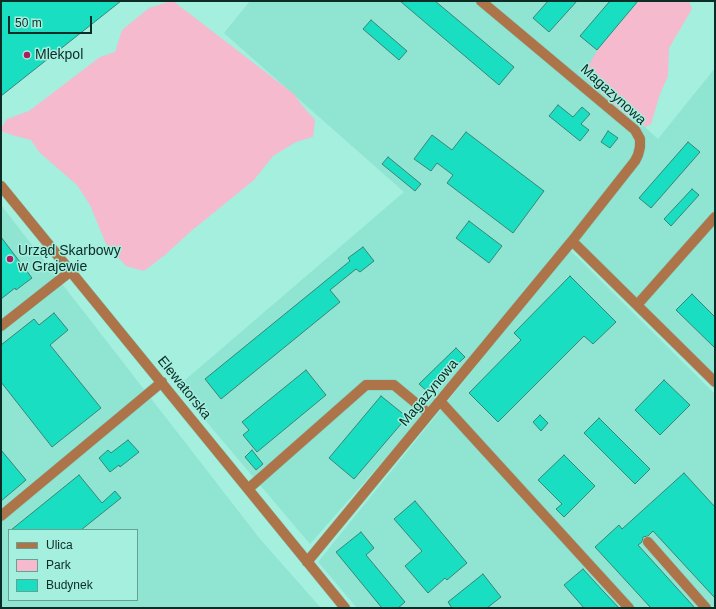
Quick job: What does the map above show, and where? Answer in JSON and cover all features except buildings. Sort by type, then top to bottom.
[{"type":"street","name":"Magazynowa","points":[[307,562],[572,241],[635,161],[638,155],[640,139],[635,130],[481,1]]},
{"type":"street","name":"Elewatorska","points":[[1,186],[345,608]]},
{"type":"street","points":[[637,305],[715,217]]},
{"type":"street","points":[[572,241],[715,382]]},
{"type":"street","points":[[1,326],[71,271]]},
{"type":"street","points":[[1,516],[162,382]]},
{"type":"street","points":[[248,489],[366,386],[394,385],[429,414]]},
{"type":"street","points":[[440,401],[629,608]]},
{"type":"street","points":[[648,542],[706,608]]},
{"type":"shaded area","points":[[250,1],[639,1],[597,51],[588,80],[615,105],[633,120],[645,127],[658,139],[715,68],[715,375],[577,241],[310,544],[177,387],[404,192],[224,33]]},
{"type":"shaded area","points":[[1,205],[260,539],[321,608],[1,608]]},
{"type":"shaded area","points":[[571,251],[715,394],[715,608],[357,608],[318,562],[547,278]]},
{"type":"green space","points":[[173,1],[294,94],[315,120],[313,137],[296,142],[273,156],[254,180],[144,271],[126,266],[106,244],[90,205],[77,185],[39,152],[31,140],[1,131],[1,128],[7,119],[29,111],[100,57],[115,52],[122,30],[149,8]]},
{"type":"green space","points":[[639,1],[689,1],[692,9],[669,48],[668,76],[660,94],[651,124],[645,127],[633,120],[588,80],[585,71],[597,51]]},
{"type":"place","name":"Mlekpol","points":[[27,55]]},
{"type":"place","name":"Urząd Skarbowy w Grajewie","points":[[10,259]]}]
